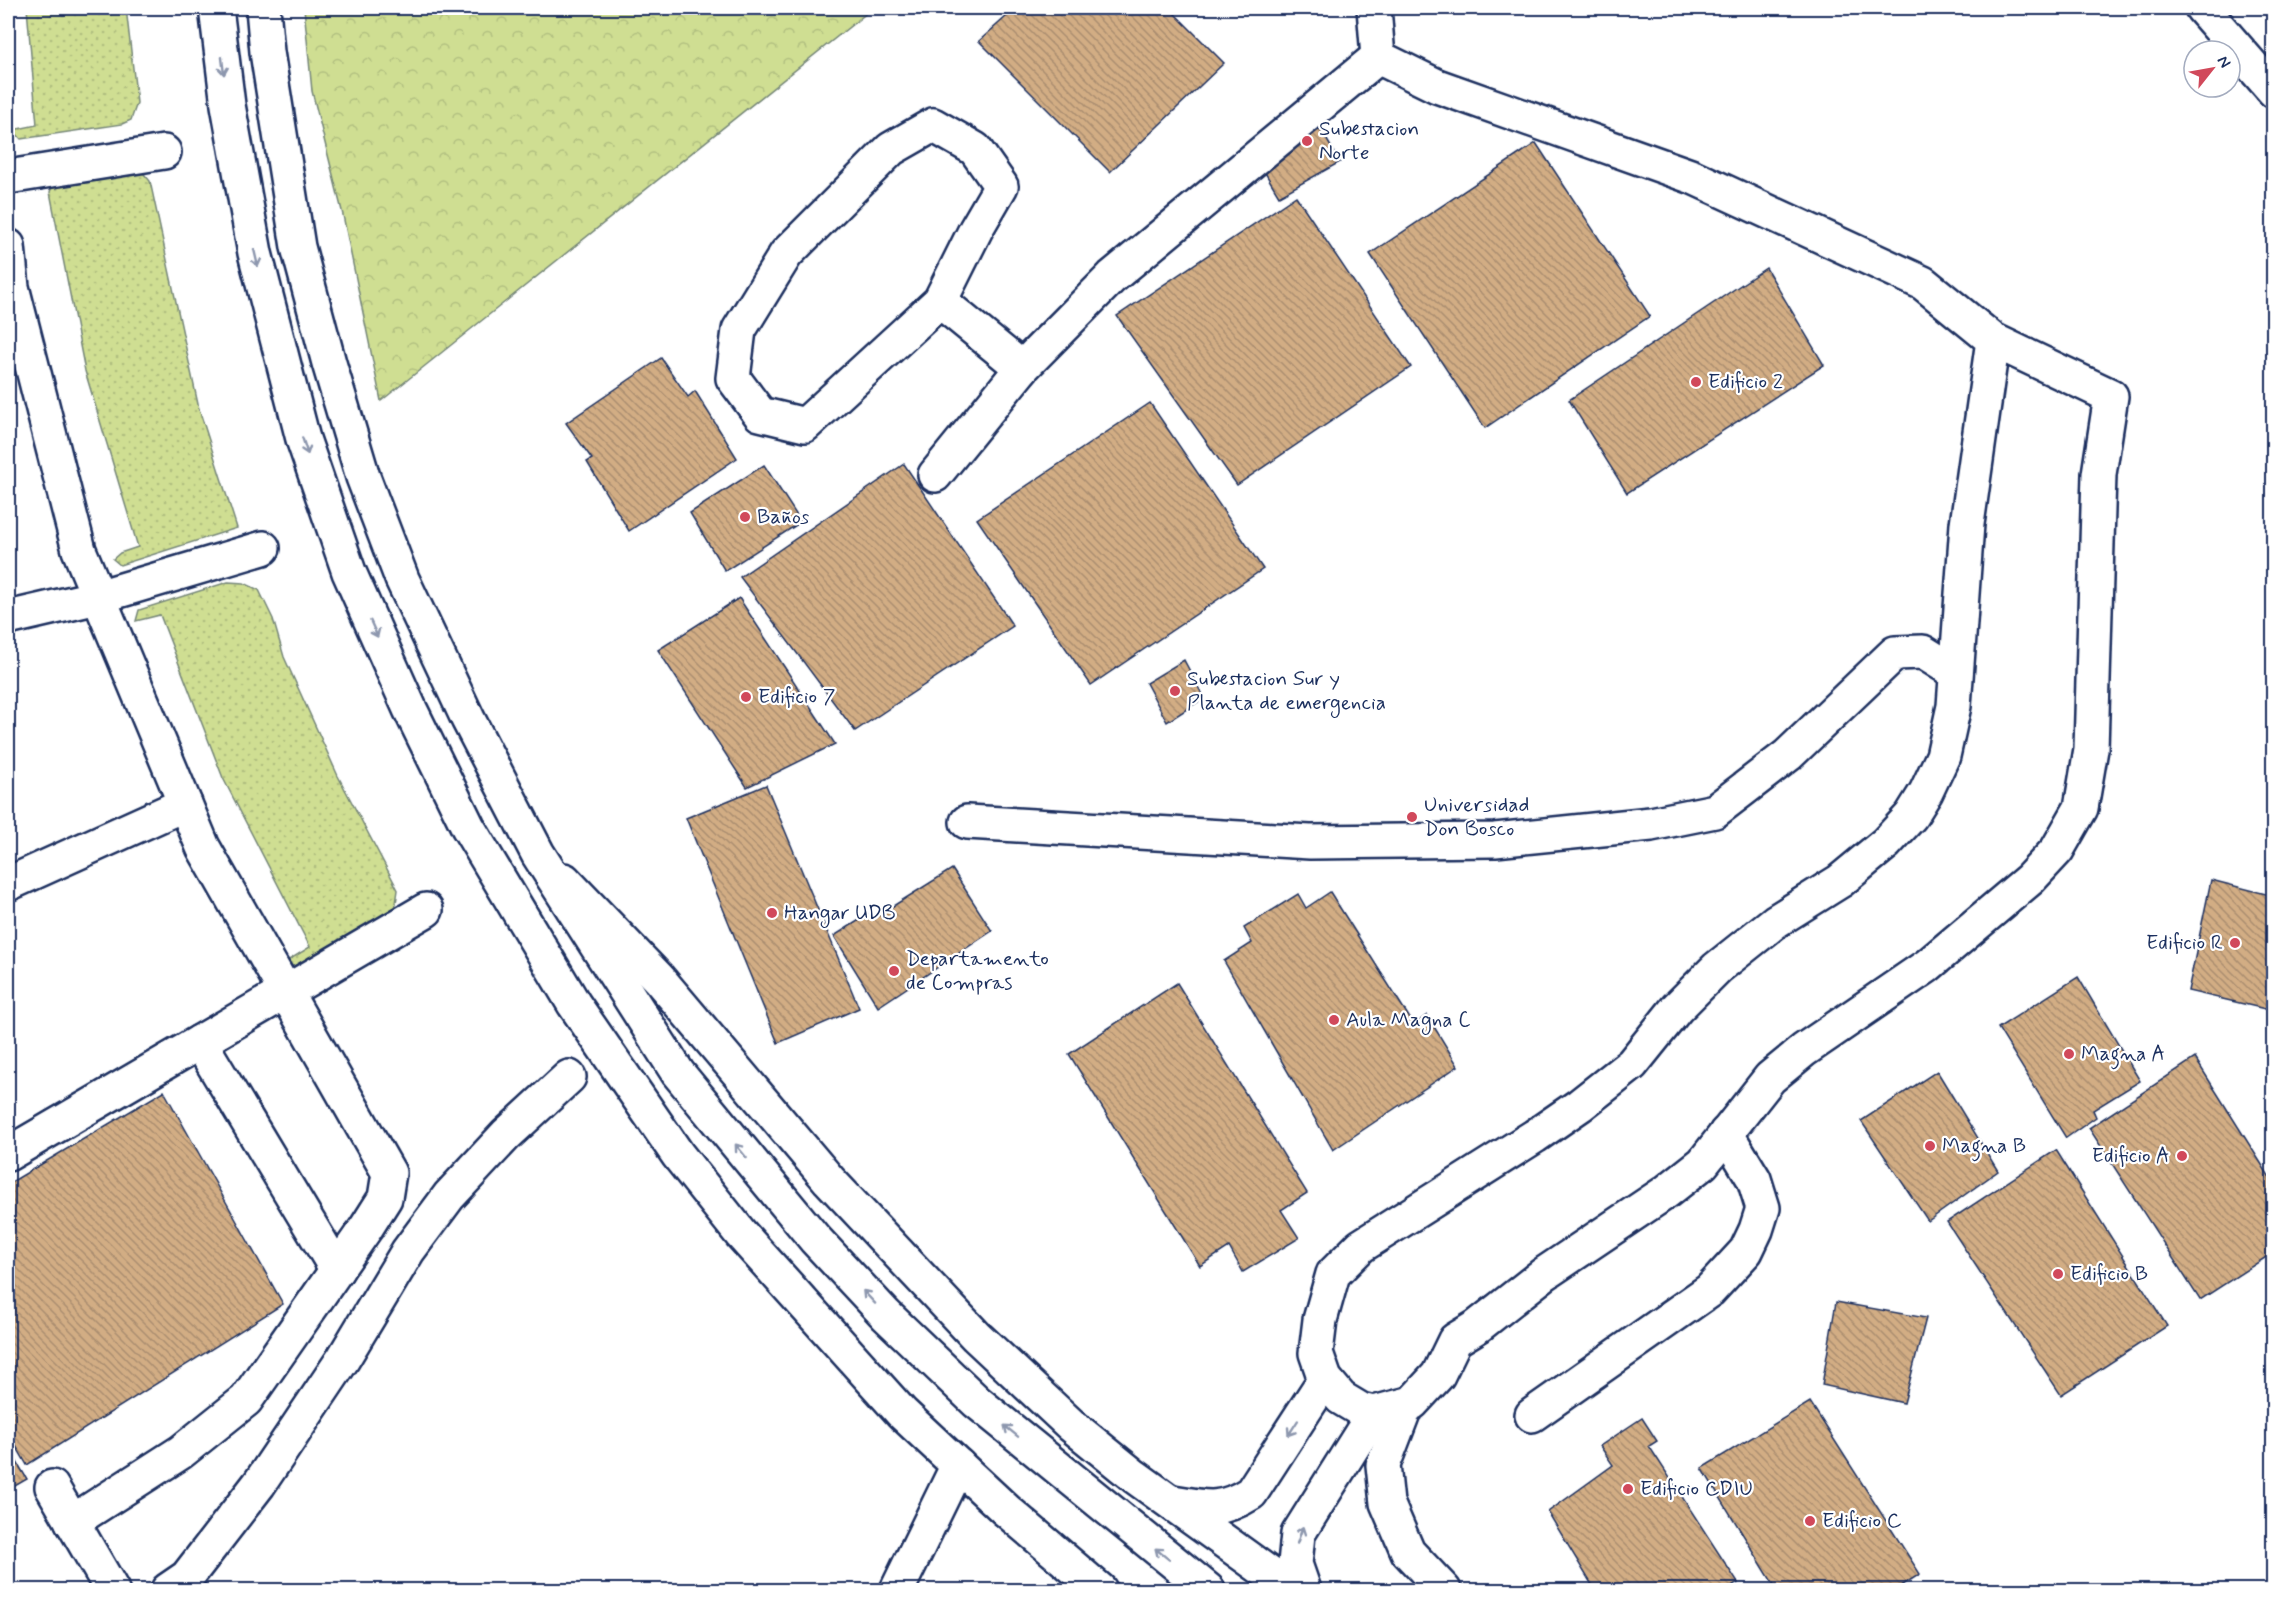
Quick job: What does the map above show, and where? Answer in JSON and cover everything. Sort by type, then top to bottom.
[{"type":"main road","points":[[216,8],[228,105],[255,253],[303,439],[348,572],[410,709],[468,827],[574,1004],[696,1178],[741,1234],[902,1413],[1006,1510],[1100,1590]]},
{"type":"main road","points":[[263,8],[267,52],[298,247],[363,477],[402,579],[468,719],[538,854],[678,1073],[815,1239],[885,1315],[977,1402],[1208,1590]]},
{"type":"main road","points":[[1374,8],[1378,57]]},
{"type":"main road","points":[[2202,8],[2274,91]]},
{"type":"main road","points":[[1378,57],[1437,86],[1693,177],[1923,283],[1993,340],[2111,396],[2099,474],[2091,748],[2081,808],[2057,850],[2030,879],[1927,966],[1804,1050],[1770,1078],[1703,1163],[1666,1192],[1544,1274],[1478,1326],[1455,1340],[1438,1375],[1412,1403],[1374,1413],[1361,1410],[1341,1398],[1324,1379],[1316,1353],[1320,1320],[1333,1274],[1361,1246],[1580,1105],[1632,1064],[1677,1008],[1717,968],[1776,921],[1839,881],[1886,843],[1911,816],[1926,792],[1943,756],[1954,706],[1967,524],[1993,340]]},
{"type":"main road","points":[[935,475],[1022,368],[1112,277],[1378,57]]},
{"type":"main road","points":[[933,125],[975,149],[1001,186],[976,229],[940,301],[805,425],[760,414],[733,378],[739,330],[786,254],[891,149],[933,125]]},
{"type":"main road","points":[[8,177],[164,152]]},
{"type":"main road","points":[[8,246],[12,287],[76,538],[98,597],[202,847],[389,1173],[385,1198],[246,1400],[181,1452],[72,1522]]},
{"type":"main road","points":[[940,301],[1022,368]]},
{"type":"main road","points":[[8,618],[98,597],[263,548]]},
{"type":"main road","points":[[967,822],[1310,842],[1495,840],[1651,824],[1715,811],[1788,755],[1895,653],[1923,652],[1955,672]]},
{"type":"main road","points":[[8,884],[185,804]]},
{"type":"main road","points":[[538,854],[659,979],[829,1180],[976,1336],[1071,1425],[1134,1476],[1292,1590]]},
{"type":"main road","points":[[11,1144],[200,1042],[426,910]]},
{"type":"main road","points":[[200,1042],[337,1270]]},
{"type":"main road","points":[[168,1590],[187,1576],[260,1484],[343,1359],[408,1251],[449,1196],[506,1135],[569,1077]]},
{"type":"main road","points":[[1532,1415],[1710,1290],[1746,1251],[1756,1230],[1762,1208],[1754,1179],[1726,1133]]},
{"type":"main road","points":[[1170,1501],[1199,1507],[1219,1508],[1235,1503],[1251,1493],[1324,1379]]},
{"type":"main road","points":[[1406,1405],[1383,1465],[1387,1503],[1408,1551],[1444,1590]]},
{"type":"main road","points":[[1305,1590],[1295,1564],[1298,1534],[1374,1413]]},
{"type":"main road","points":[[897,1590],[958,1465]]},
{"type":"main road","points":[[52,1487],[112,1590]]},
{"type":"green space","points":[[27,8],[126,8],[137,103],[131,120],[122,124],[21,139],[13,130],[37,125]]},
{"type":"green space","points":[[304,8],[873,8],[381,401],[343,215],[312,91]]},
{"type":"green space","points":[[135,171],[144,174],[150,181],[199,409],[237,528],[120,565],[113,559],[120,553],[138,547],[85,371],[50,192],[53,183]]},
{"type":"green space","points":[[228,582],[244,583],[259,590],[273,619],[284,657],[338,776],[398,890],[395,910],[296,969],[287,961],[310,947],[223,778],[160,615],[136,621],[139,610]]},
{"type":"building","points":[[1016,8],[1169,8],[1224,63],[1110,172],[979,41]]},
{"type":"building","name":"Subestacion Norte","points":[[1315,120],[1340,162],[1279,196],[1258,161]]},
{"type":"building","points":[[1536,143],[1650,316],[1485,428],[1370,254]]},
{"type":"building","points":[[1296,196],[1411,367],[1237,485],[1117,316]]},
{"type":"building","name":"Edificio 2","points":[[1766,268],[1824,365],[1627,493],[1569,400]]},
{"type":"building","points":[[661,358],[688,397],[695,391],[737,458],[629,531],[587,462],[592,459],[566,423]]},
{"type":"building","points":[[1150,403],[1263,569],[1091,685],[977,519]]},
{"type":"building","points":[[904,464],[1013,626],[855,731],[740,577]]},
{"type":"building","name":"Baños","points":[[764,465],[801,522],[725,571],[690,513]]},
{"type":"building","name":"Edificio 7","points":[[739,598],[835,744],[747,787],[658,650]]},
{"type":"building","name":"Subestacion Sur y Planta de emergencia","points":[[1184,660],[1204,698],[1167,722],[1146,683]]},
{"type":"building","name":"Hangar UDB","points":[[766,785],[859,1008],[778,1043],[686,818]]},
{"type":"building","name":"Departamento de Compras","points":[[952,869],[992,931],[878,1007],[834,936],[869,914],[874,918]]},
{"type":"building","name":"Edificio R","points":[[2211,880],[2274,896],[2274,1011],[2188,991]]},
{"type":"building","name":"Aula Magna C","points":[[1330,892],[1414,1025],[1427,1015],[1458,1066],[1333,1150],[1224,961],[1252,943],[1244,928],[1298,894],[1306,908]]},
{"type":"building","name":"Magna A","points":[[2078,977],[2140,1081],[2093,1110],[2096,1117],[2066,1138],[1998,1028]]},
{"type":"building","points":[[1177,983],[1307,1193],[1281,1210],[1299,1238],[1243,1272],[1229,1247],[1200,1266],[1069,1054]]},
{"type":"building","name":"Edificio A","points":[[2195,1058],[2274,1184],[2274,1252],[2200,1300],[2089,1128]]},
{"type":"building","name":"Magna B","points":[[1937,1071],[1998,1171],[1928,1221],[1861,1121]]},
{"type":"building","points":[[164,1091],[283,1304],[27,1465],[8,1432],[8,1184]]},
{"type":"building","name":"Edificio B","points":[[2056,1150],[2167,1326],[2061,1395],[1947,1222]]},
{"type":"building","points":[[1836,1302],[1926,1318],[1904,1403],[1822,1385]]},
{"type":"building","name":"Edificio C","points":[[1810,1402],[1920,1574],[1895,1590],[1777,1590],[1702,1468]]},
{"type":"building","name":"Edificio CDIU","points":[[1642,1418],[1657,1441],[1649,1446],[1738,1583],[1727,1590],[1595,1590],[1548,1512],[1613,1465],[1600,1446]]},
{"type":"building","points":[[8,1447],[27,1479],[8,1490]]},
{"type":"place","name":"Subestacion Norte","points":[[1307,141]]},
{"type":"place","name":"Edificio 2","points":[[1696,382]]},
{"type":"place","name":"Baños","points":[[745,517]]},
{"type":"place","name":"Subestacion Sur y Planta de emergencia","points":[[1175,691]]},
{"type":"place","name":"Edificio 7","points":[[746,697]]},
{"type":"place","name":"Universidad Don Bosco","points":[[1412,817]]},
{"type":"place","name":"Hangar UDB","points":[[772,913]]},
{"type":"place","name":"Edificio R","points":[[2235,943]]},
{"type":"place","name":"Departamento de Compras","points":[[894,971]]},
{"type":"place","name":"Aula Magna C","points":[[1334,1020]]},
{"type":"place","name":"Magna A","points":[[2069,1054]]},
{"type":"place","name":"Magna B","points":[[1930,1146]]},
{"type":"place","name":"Edificio A","points":[[2182,1156]]},
{"type":"place","name":"Edificio B","points":[[2058,1274]]},
{"type":"place","name":"Edificio CDIU","points":[[1628,1489]]},
{"type":"place","name":"Edificio C","points":[[1810,1521]]}]
